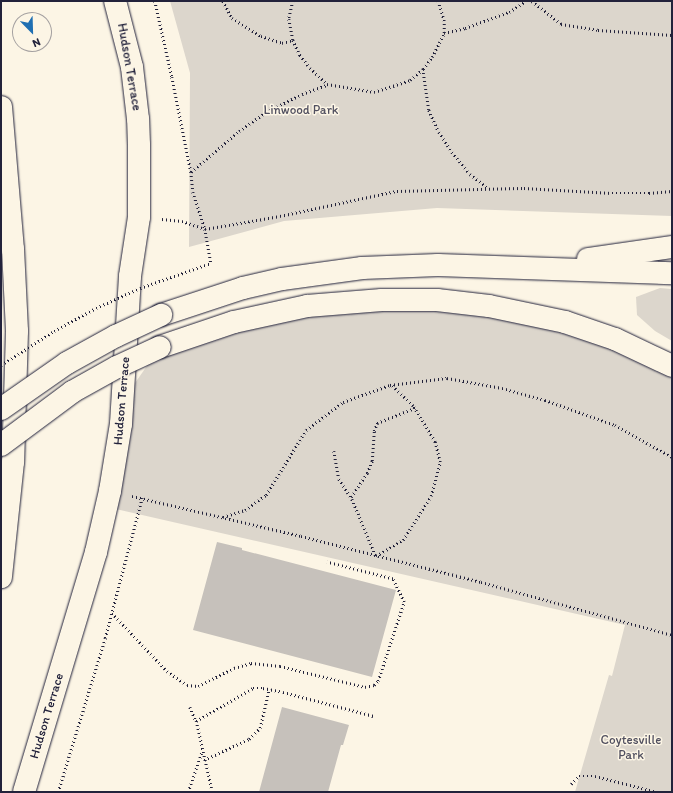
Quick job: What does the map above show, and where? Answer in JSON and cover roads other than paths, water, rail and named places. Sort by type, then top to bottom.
[{"type":"main road","name":"Hudson Terrace","points":[[24,792],[96,552],[110,490],[121,424],[130,276],[139,217],[138,119],[132,67],[115,1]]},
{"type":"main road","points":[[1,107],[13,248],[17,331],[13,462],[1,577]]},
{"type":"main road","points":[[531,267],[672,247]]},
{"type":"main road","points":[[1,408],[67,363],[116,336],[161,315],[243,288],[282,279],[323,272],[400,266],[531,267],[672,273]]},
{"type":"main road","points":[[1,445],[72,392],[117,367],[160,347],[234,322],[330,302],[437,300],[489,306],[565,322],[615,339],[672,366]]},
{"type":"park label","name":"Linwood Park","points":[[301,110]]},
{"type":"park label","name":"Coytesville Park","points":[[631,748]]}]
